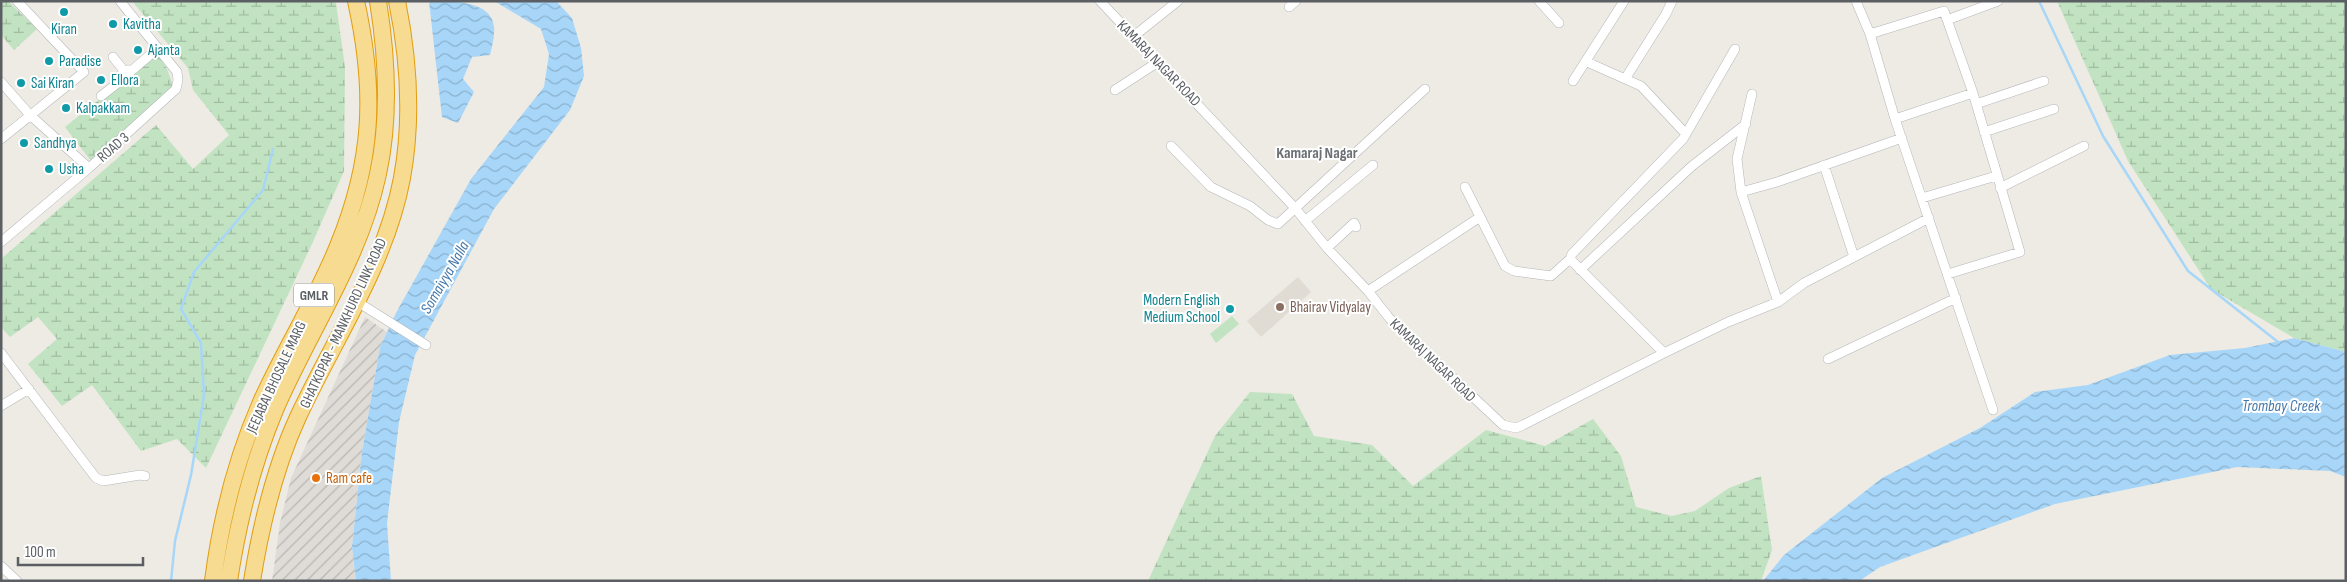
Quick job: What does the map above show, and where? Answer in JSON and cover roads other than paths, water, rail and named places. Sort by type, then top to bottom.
[{"type":"highway","name":"JEEJABAI BHOSALE MARG","points":[[213,581],[228,495],[249,433],[261,402],[338,248],[363,171],[367,146],[370,89],[366,51],[356,1]]},
{"type":"highway","points":[[229,581],[244,500],[264,439],[276,408],[352,254],[378,175],[383,148],[386,89],[382,28],[378,1]]},
{"type":"highway","name":"GHATKOPAR - MANKHURD LINK ROAD","points":[[252,581],[266,506],[285,448],[356,301],[385,235],[401,180],[406,152],[409,90],[406,55],[397,1]]},
{"type":"street","points":[[1,139],[84,72],[17,1]]},
{"type":"street","points":[[101,96],[123,79],[121,75],[128,70],[130,72],[158,48],[120,1]]},
{"type":"street","name":"KAMARAJ NAGAR ROAD","points":[[1100,1],[1295,208],[1327,248],[1368,291],[1390,319],[1503,425],[1510,428],[1523,426],[1664,353],[1728,322],[1778,302],[1805,282],[1929,218]]},
{"type":"street","points":[[1134,36],[1178,1]]},
{"type":"street","points":[[1539,1],[1559,23]]},
{"type":"street","points":[[1573,81],[1587,62],[1624,1]]},
{"type":"street","points":[[1625,79],[1666,14],[1672,1]]},
{"type":"street","points":[[1947,20],[1998,1]]},
{"type":"street","points":[[1857,2],[1870,34],[1895,118],[1993,410]]},
{"type":"street","points":[[1870,34],[1944,11],[1973,93],[2020,252],[1948,274]]},
{"type":"street","name":"ROAD 3","points":[[1,242],[89,168],[176,89],[177,72],[158,48]]},
{"type":"street","points":[[1465,187],[1502,262],[1509,269],[1551,276],[1570,259],[1572,254],[1686,134],[1734,49]]},
{"type":"street","points":[[113,57],[125,72]]},
{"type":"street","points":[[1114,90],[1158,62]]},
{"type":"street","points":[[1587,62],[1646,90],[1686,134]]},
{"type":"street","points":[[1976,104],[2044,81]]},
{"type":"street","points":[[1,82],[30,115],[89,168]]},
{"type":"street","points":[[1170,146],[1211,187],[1250,206],[1274,223],[1281,223],[1425,89]]},
{"type":"street","points":[[1895,118],[1973,93]]},
{"type":"street","points":[[1752,94],[1737,159],[1741,192],[1778,302]]},
{"type":"street","points":[[1984,132],[2054,109]]},
{"type":"street","points":[[1580,270],[1692,166],[1746,124]]},
{"type":"street","points":[[1741,192],[1777,182],[1902,138]]},
{"type":"street","points":[[2000,188],[2084,146]]},
{"type":"street","points":[[1305,221],[1373,165]]},
{"type":"street","points":[[1824,165],[1854,257]]},
{"type":"street","points":[[1922,198],[1996,176]]},
{"type":"street","points":[[1368,291],[1480,217]]},
{"type":"street","points":[[1327,248],[1354,223],[1356,227]]},
{"type":"street","points":[[1570,259],[1664,353]]},
{"type":"street","points":[[1828,359],[1956,298]]},
{"type":"street","points":[[356,301],[385,317],[425,344]]},
{"type":"street","points":[[1,353],[96,478],[103,481],[140,475],[145,476]]},
{"type":"street","points":[[1,406],[29,389]]},
{"type":"street","points":[[1,566],[16,581]]},
{"type":"water","points":[[429,1],[458,2],[478,7],[491,18],[494,27],[490,55],[472,57],[463,79],[474,92],[458,123],[442,117]]},
{"type":"water","name":"Somaiyya Nalla","points":[[494,1],[556,1],[572,18],[581,48],[584,76],[570,110],[494,209],[415,355],[399,422],[387,523],[391,581],[356,581],[352,547],[362,452],[380,347],[396,313],[471,179],[544,87],[549,54],[541,29]]},
{"type":"water","name":"Trombay Creek","points":[[2294,338],[2346,352],[2346,477],[2330,471],[2237,467],[2055,504],[1880,567],[1859,581],[1763,581],[1784,555],[1882,478],[1980,428],[2035,392],[2088,385],[2170,355],[2245,348]]},
{"type":"waterway","points":[[2039,1],[2103,136],[2188,271],[2278,342]]},
{"type":"waterway","points":[[171,581],[175,541],[191,475],[204,395],[201,343],[181,309],[194,272],[263,190],[273,149]]},
{"type":"place","name":"Kiran","points":[[64,12]]},
{"type":"place","name":"Kavitha","points":[[113,24]]},
{"type":"place","name":"Ajanta","points":[[138,50]]},
{"type":"place","name":"Paradise","points":[[49,61]]},
{"type":"place","name":"Ellora","points":[[101,80]]},
{"type":"place","name":"Sai Kiran","points":[[21,83]]},
{"type":"place","name":"Kalpakkam","points":[[66,108]]},
{"type":"place","name":"Sandhya","points":[[24,143]]},
{"type":"place","name":"Usha","points":[[49,169]]},
{"type":"place","name":"Bhairav Vidyalay","points":[[1280,307]]},
{"type":"place","name":"Modern English Medium School","points":[[1230,309]]},
{"type":"place","name":"Ram cafe","points":[[316,478]]},
{"type":"district","name":"Kamaraj Nagar","points":[[1317,152]]}]
